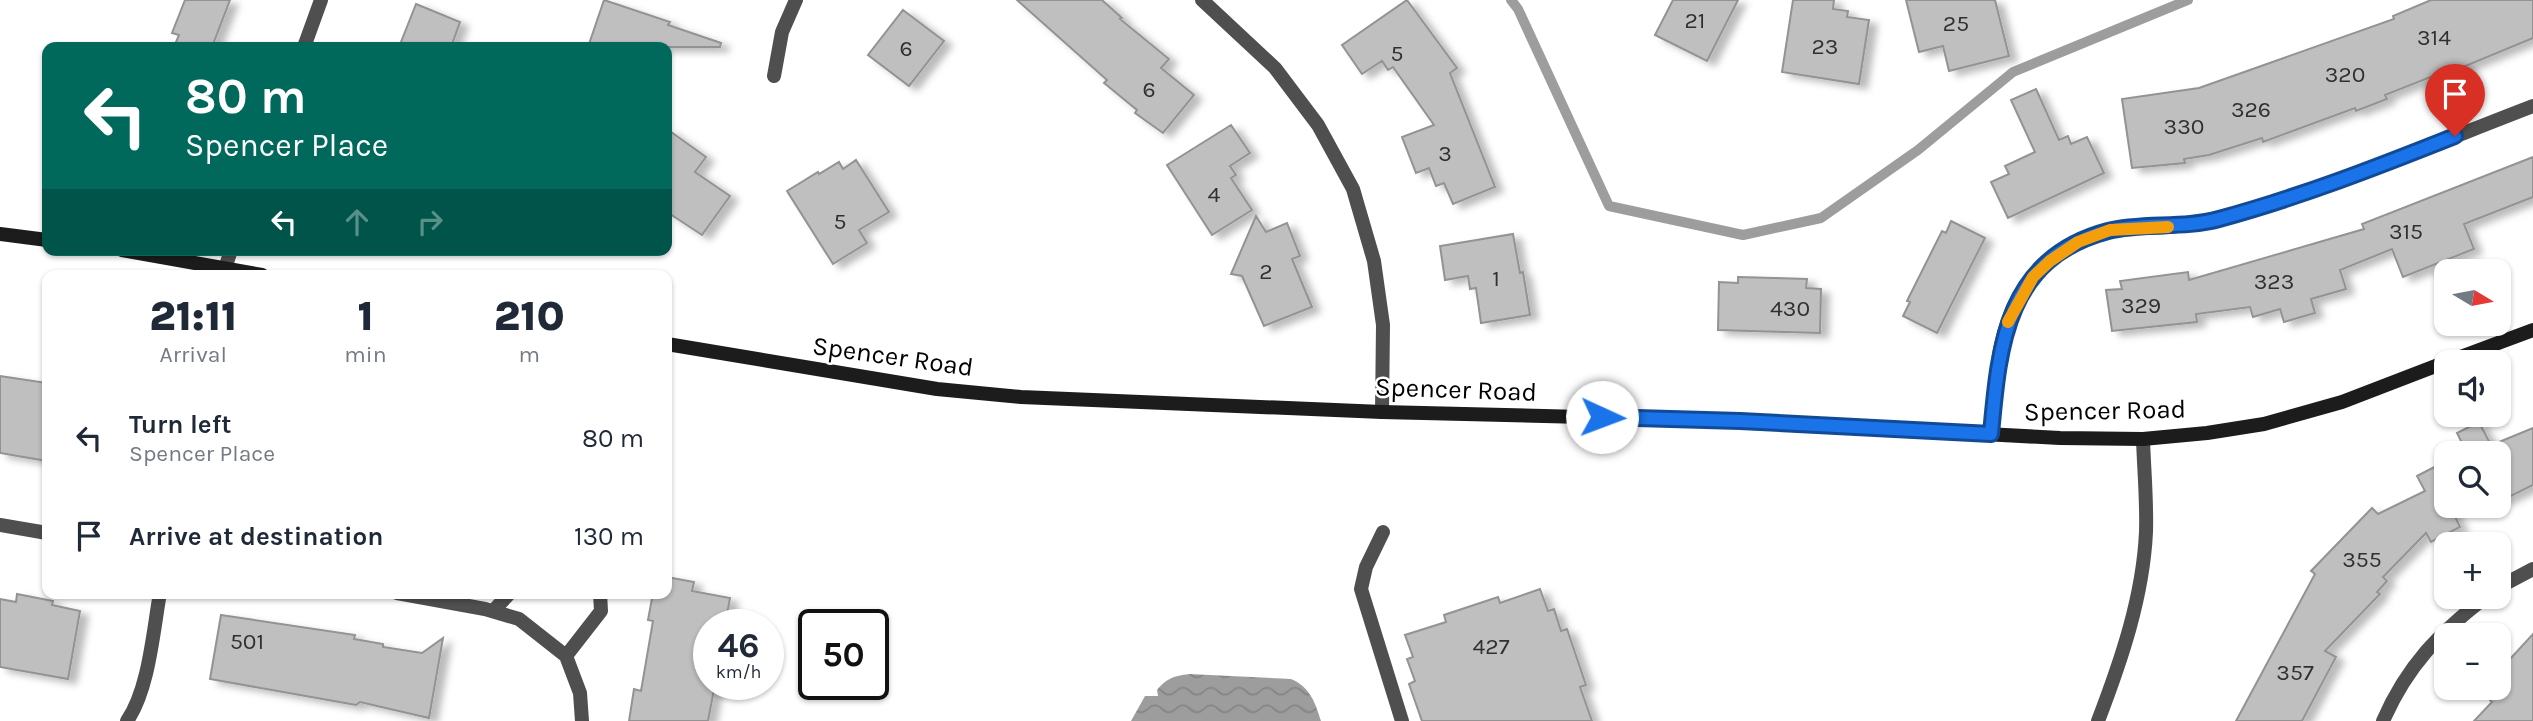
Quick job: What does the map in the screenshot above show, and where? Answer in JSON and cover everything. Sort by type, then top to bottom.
[{"type":"main road","points":[[0,234],[42,239]]},
{"type":"main road","points":[[151,256],[219,270]]},
{"type":"main road","name":"Spencer Road","points":[[2479,350],[2533,330]]},
{"type":"main road","name":"Spencer Road","points":[[672,345],[937,388],[1021,397],[1382,412],[1740,421],[2143,439],[2264,424],[2342,402],[2434,367]]},
{"type":"street","points":[[306,42],[321,0]]},
{"type":"street","points":[[774,76],[782,32],[796,0]]},
{"type":"street","points":[[1202,0],[1275,68],[1318,125],[1353,189],[1374,261],[1382,325],[1382,412]]},
{"type":"street","points":[[1991,434],[1997,367],[2007,324],[2033,277],[2050,261],[2078,242],[2110,230],[2173,227],[2216,220],[2352,177],[2533,106]]},
{"type":"street","points":[[2098,721],[2121,655],[2141,577],[2146,531],[2143,439]]},
{"type":"street","points":[[0,525],[42,532]]},
{"type":"street","points":[[1383,532],[1366,567],[1361,589],[1402,721]]},
{"type":"street","points":[[2511,581],[2533,569]]},
{"type":"street","points":[[127,721],[144,678],[159,599]]},
{"type":"street","points":[[429,599],[519,618],[566,656],[580,693],[582,721]]},
{"type":"street","points":[[494,611],[505,599]]},
{"type":"street","points":[[566,656],[601,611],[600,599]]},
{"type":"street","points":[[2383,721],[2405,679],[2428,647],[2470,609]]},
{"type":"water","points":[[1189,674],[1291,679],[1307,691],[1314,701],[1321,721],[1131,721],[1145,696],[1158,696],[1157,690],[1168,680]]},
{"type":"building","points":[[185,0],[230,0],[214,42],[176,42],[179,35],[172,33]]},
{"type":"building","points":[[604,0],[670,22],[668,25],[721,43],[720,47],[672,47],[672,42],[590,42]]},
{"type":"building","points":[[1017,0],[1102,0],[1122,18],[1120,19],[1169,59],[1161,68],[1194,95],[1163,133],[1135,113],[1137,110],[1104,83],[1107,80]]},
{"type":"building","points":[[1407,0],[1457,68],[1450,73],[1495,187],[1453,204],[1444,183],[1436,186],[1429,168],[1416,173],[1402,137],[1434,125],[1393,67],[1388,70],[1382,61],[1362,74],[1342,45]]},
{"type":"building","points":[[1673,0],[1738,0],[1707,61],[1655,35]]},
{"type":"building","points":[[1793,0],[1834,0],[1833,9],[1848,11],[1847,17],[1869,20],[1859,84],[1782,72]]},
{"type":"building","points":[[1906,0],[1995,0],[2009,56],[1949,71],[1943,46],[1919,52]]},
{"type":"building","points":[[2431,0],[2533,0],[2533,38],[2444,75],[2443,72],[2385,95],[2387,99],[2356,111],[2355,108],[2263,142],[2262,138],[2209,155],[2184,159],[2185,163],[2132,168],[2122,99],[2199,88],[2394,19],[2393,16]]},
{"type":"building","points":[[416,4],[460,22],[453,42],[401,42]]},
{"type":"building","points":[[903,10],[944,41],[909,86],[868,55]]},
{"type":"building","points":[[2036,89],[2059,140],[2068,136],[2071,144],[2087,137],[2104,173],[2008,218],[1991,182],[2009,174],[2005,166],[2035,152],[2011,100]]},
{"type":"building","points":[[1231,125],[1250,153],[1230,166],[1236,175],[1231,178],[1252,210],[1212,235],[1167,165]]},
{"type":"building","points":[[672,133],[706,157],[695,172],[730,196],[702,235],[672,215]]},
{"type":"building","points":[[2533,157],[2533,197],[2464,224],[2474,249],[2449,259],[2434,259],[2434,265],[2403,277],[2392,249],[2340,270],[2346,289],[2311,299],[2315,313],[2284,322],[2280,309],[2253,317],[2250,307],[2196,314],[2197,322],[2112,331],[2106,290],[2122,289],[2120,281],[2188,272],[2189,280],[2364,229],[2362,224]]},
{"type":"building","points":[[856,160],[889,212],[859,230],[867,243],[833,264],[787,191],[839,162],[843,169]]},
{"type":"building","points":[[1256,216],[1266,232],[1287,223],[1300,256],[1292,259],[1312,307],[1264,326],[1242,276],[1231,274]]},
{"type":"building","points":[[1951,221],[1985,238],[1937,333],[1903,316],[1910,302],[1907,301],[1942,231],[1946,233]]},
{"type":"building","points":[[1513,234],[1530,315],[1481,323],[1476,288],[1470,289],[1468,276],[1445,280],[1440,246]]},
{"type":"building","points":[[1738,277],[1807,279],[1806,288],[1821,289],[1820,333],[1718,330],[1719,282],[1738,283]]},
{"type":"building","points":[[0,376],[42,382],[42,460],[0,453]]},
{"type":"building","points":[[2469,427],[2482,427],[2489,441],[2461,441],[2457,433]]},
{"type":"building","points":[[2533,428],[2533,485],[2511,496],[2511,441],[2501,441]]},
{"type":"building","points":[[2434,467],[2434,518],[2456,518],[2460,527],[2450,532],[2434,532],[2434,540],[2431,542],[2426,533],[2383,577],[2387,581],[2377,592],[2380,594],[2325,651],[2336,657],[2302,721],[2236,721],[2315,574],[2311,571],[2372,508],[2378,514],[2425,491],[2417,476]]},
{"type":"building","points":[[672,578],[694,582],[692,591],[730,598],[728,609],[693,609],[693,700],[712,700],[708,721],[629,721],[634,689],[641,691],[653,621],[648,620],[652,599],[672,599]]},
{"type":"building","points":[[1540,589],[1548,611],[1554,609],[1561,631],[1567,629],[1586,685],[1580,687],[1592,721],[1422,721],[1409,684],[1415,681],[1407,659],[1413,657],[1405,635],[1446,622],[1444,615],[1498,597],[1500,603]]},
{"type":"building","points":[[17,594],[53,601],[52,605],[80,611],[68,679],[0,667],[0,599],[16,602]]},
{"type":"building","points":[[221,615],[355,635],[354,639],[383,644],[383,647],[422,653],[443,638],[429,718],[360,702],[356,705],[210,679]]},
{"type":"building","points":[[2533,634],[2533,721],[2474,721],[2492,702],[2490,700],[2511,700],[2511,658]]},
{"type":"waterway","points":[[1511,0],[1518,9],[1609,206],[1743,235],[1821,218],[1918,150],[2013,72],[2188,0]]},
{"type":"slow traffic","points":[[2008,322],[2033,277],[2050,261],[2078,242],[2110,230],[2168,227]]},
{"type":"route","points":[[1602,417],[1991,434],[1997,367],[2007,324],[2033,277],[2050,261],[2078,242],[2110,230],[2173,227],[2216,220],[2352,177],[2455,136]]}]
